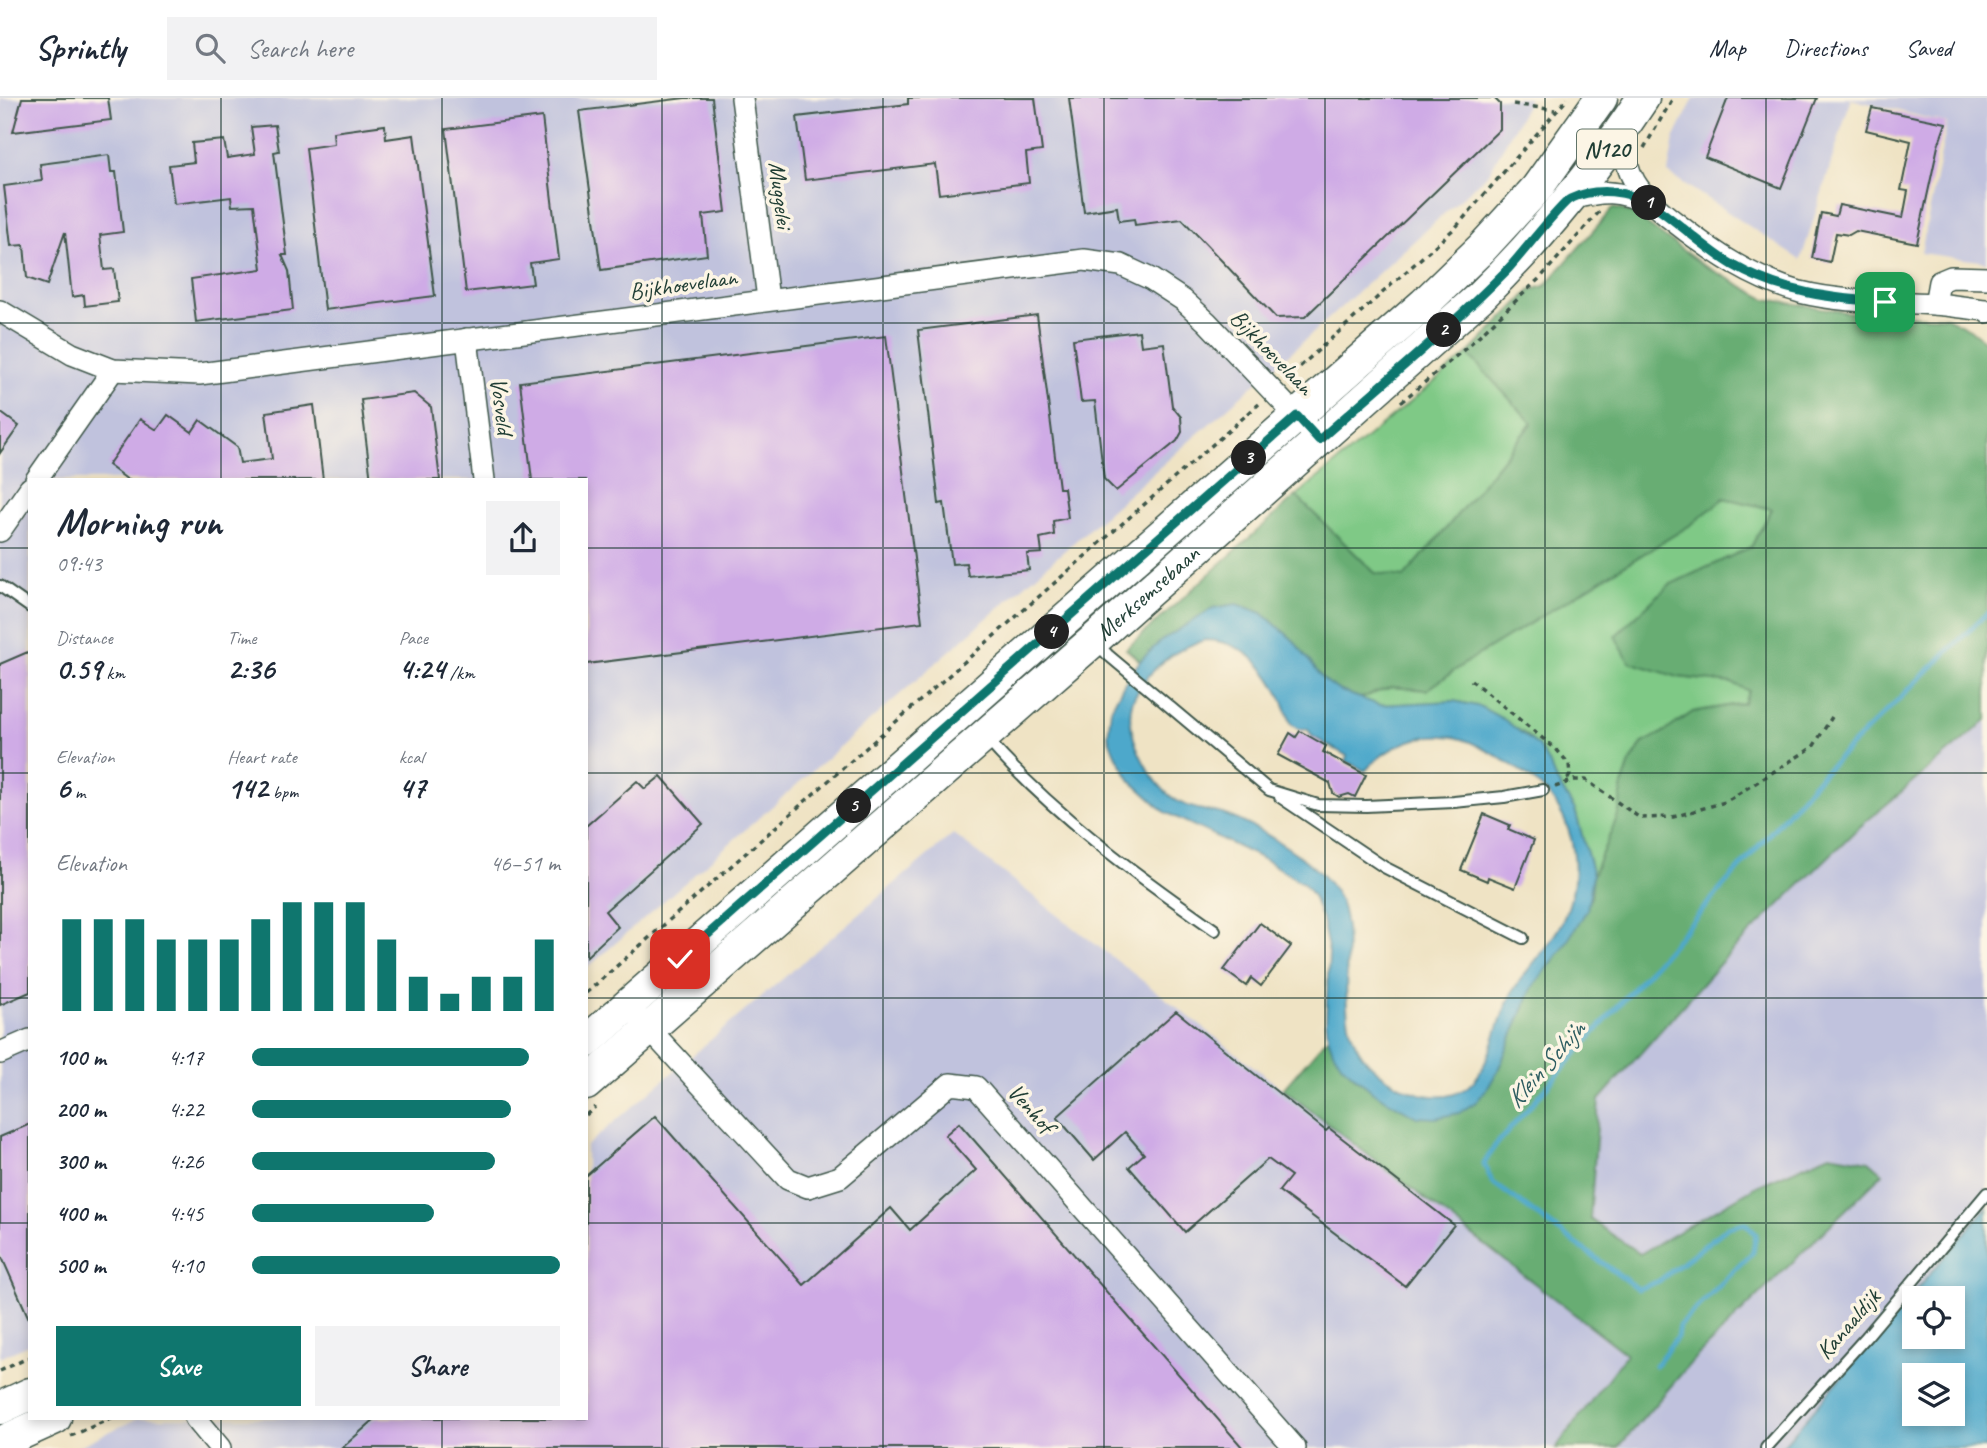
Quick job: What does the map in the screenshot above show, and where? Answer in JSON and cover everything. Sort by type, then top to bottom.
[{"type":"main road","name":"Merksemsebaan","points":[[588,1040],[1424,303],[1510,219],[1544,178],[1601,98]]},
{"type":"main road","name":"Merksemsebaan","points":[[588,1082],[1094,640],[1481,296],[1569,199],[1643,98]]},
{"type":"main road","points":[[0,1408],[28,1395]]},
{"type":"main road","points":[[0,1443],[62,1427]]},
{"type":"street","name":"Muggelei","points":[[742,98],[768,299]]},
{"type":"street","points":[[1626,124],[1623,148],[1637,188],[1651,204],[1734,265],[1767,281],[1801,292],[1849,300],[1935,304],[1986,311]]},
{"type":"street","points":[[1569,199],[1605,191],[1651,204]]},
{"type":"street","name":"Bijkhoevelaan","points":[[0,311],[72,354],[113,369],[199,374],[1084,260],[1121,265],[1151,279],[1183,300],[1319,440]]},
{"type":"street","points":[[1935,304],[1939,282],[1951,277],[1987,278]]},
{"type":"street","name":"Vosveld","points":[[467,339],[484,478]]},
{"type":"street","points":[[37,478],[113,369]]},
{"type":"street","points":[[0,531],[28,491]]},
{"type":"street","name":"Venhof","points":[[628,1006],[788,1179],[808,1186],[840,1177],[950,1084],[976,1087],[1295,1448]]},
{"type":"street","points":[[0,1053],[28,1041]]},
{"type":"street","points":[[197,1420],[220,1448]]},
{"type":"lane","points":[[0,586],[28,606]]},
{"type":"lane","points":[[1094,640],[1108,655],[1269,790],[1384,867],[1523,938]]},
{"type":"lane","points":[[984,736],[1075,825],[1151,885],[1215,930]]},
{"type":"lane","points":[[1269,790],[1318,805],[1366,806],[1454,802],[1543,790]]},
{"type":"lane","name":"Kanaaldijk","points":[[1766,1448],[1867,1336],[1987,1193]]},
{"type":"path","points":[[1556,109],[1558,98]]},
{"type":"path","points":[[588,991],[1240,422],[1456,227],[1568,98]]},
{"type":"path","points":[[1639,155],[1673,98]]},
{"type":"path","points":[[1513,104],[1556,109]]},
{"type":"path","points":[[1307,361],[1311,366]]},
{"type":"path","points":[[1471,680],[1563,757],[1569,764],[1570,775],[1565,784],[1574,780],[1586,780],[1640,818],[1674,817],[1725,802],[1813,747],[1832,717]]},
{"type":"path","points":[[0,1370],[28,1358]]},
{"type":"path","points":[[62,1427],[101,1420]]},
{"type":"shaded area","points":[[0,98],[1528,98],[1489,173],[1296,348],[588,967],[588,478],[28,478],[28,1345],[0,1358]]},
{"type":"shaded area","points":[[1694,98],[1987,98],[1987,262],[1921,253],[1947,123],[1851,99],[1801,260],[1668,173],[1674,139]]},
{"type":"shaded area","points":[[1987,720],[1987,1207],[1919,1286],[1902,1286],[1902,1306],[1781,1448],[1618,1448],[1694,1359],[1830,1154],[1757,1186],[1640,1254],[1589,1219],[1599,1101],[1725,958],[1856,830]]},
{"type":"shaded area","points":[[953,834],[1626,1355],[1556,1448],[75,1448],[134,1420],[588,1420],[588,1144]]},
{"type":"green space","points":[[1613,208],[1630,212],[1703,265],[1766,299],[1847,312],[1947,317],[1970,329],[1987,343],[1987,720],[1856,830],[1725,958],[1599,1100],[1590,1219],[1640,1254],[1757,1186],[1830,1154],[1869,1161],[1883,1173],[1694,1359],[1618,1448],[1556,1448],[1626,1354],[1283,1089],[1328,1037],[1342,1064],[1364,1085],[1417,1117],[1498,1070],[1532,988],[1563,948],[1591,897],[1593,875],[1619,813],[1622,786],[1630,763],[1643,743],[1693,712],[1744,703],[1749,691],[1732,683],[1678,677],[1629,662],[1615,636],[1669,585],[1751,547],[1772,509],[1724,498],[1692,524],[1465,663],[1427,690],[1392,687],[1360,698],[1338,690],[1323,679],[1293,640],[1262,613],[1237,604],[1213,608],[1161,641],[1140,661],[1126,649],[1296,496],[1375,573],[1404,577],[1532,423],[1468,354],[1531,290],[1545,286]]},
{"type":"green space","points":[[1468,354],[1532,423],[1404,578],[1375,573],[1296,496]]},
{"type":"green space","points":[[1724,498],[1772,509],[1751,547],[1669,585],[1678,677],[1732,683],[1749,690],[1744,703],[1693,712],[1643,743],[1630,763],[1622,786],[1619,813],[1593,875],[1575,810],[1538,746],[1524,733],[1481,707],[1454,701],[1379,705],[1360,698],[1392,687],[1427,690],[1465,663],[1692,524]]},
{"type":"water","points":[[1237,604],[1262,613],[1293,640],[1323,679],[1338,690],[1379,705],[1454,701],[1481,707],[1505,720],[1538,746],[1575,810],[1593,875],[1587,910],[1563,948],[1532,988],[1489,1086],[1477,1101],[1459,1113],[1436,1118],[1417,1117],[1373,1092],[1342,1065],[1328,1037],[1326,1020],[1329,953],[1322,920],[1313,896],[1304,884],[1267,861],[1165,812],[1131,781],[1114,752],[1108,736],[1111,709],[1124,684],[1140,661],[1161,641],[1213,608]],"holes":[[[1205,640],[1222,642],[1250,656],[1261,667],[1279,694],[1291,724],[1298,729],[1308,729],[1312,736],[1347,756],[1346,761],[1365,771],[1399,745],[1427,737],[1456,738],[1492,753],[1528,776],[1548,794],[1563,816],[1574,860],[1573,891],[1569,906],[1552,939],[1513,991],[1481,1071],[1470,1085],[1457,1093],[1427,1095],[1396,1084],[1370,1064],[1357,1046],[1350,1026],[1347,1003],[1343,912],[1328,881],[1287,847],[1255,828],[1226,815],[1179,802],[1158,783],[1140,755],[1134,739],[1131,709],[1135,696],[1148,676],[1164,660],[1183,648]]]},
{"type":"water","points":[[1987,1207],[1987,1448],[1781,1448],[1902,1306],[1902,1349],[1965,1349],[1965,1286],[1919,1286]]},
{"type":"building","points":[[22,98],[108,98],[111,120],[13,132]]},
{"type":"building","points":[[685,98],[712,98],[726,212],[703,215],[707,255],[601,270],[579,111]]},
{"type":"building","points":[[908,98],[1035,98],[1042,151],[1026,153],[1029,183],[939,194],[935,164],[805,180],[797,117],[908,104]]},
{"type":"building","points":[[1069,98],[1494,98],[1500,104],[1500,129],[1305,317],[1276,318],[1182,219],[1135,225],[1134,219],[1119,221],[1117,207],[1084,212]]},
{"type":"building","points":[[1728,98],[1817,98],[1781,188],[1705,157]]},
{"type":"building","points":[[1872,108],[1946,123],[1938,146],[1917,243],[1856,231],[1849,235],[1836,233],[1830,262],[1812,258],[1821,213],[1836,216],[1839,205],[1903,218],[1908,191],[1901,190],[1911,141],[1866,130]]},
{"type":"building","points":[[542,117],[559,259],[530,263],[533,284],[466,292],[446,129]]},
{"type":"building","points":[[275,125],[279,151],[274,152],[287,255],[282,255],[289,271],[293,310],[196,322],[191,279],[262,269],[254,205],[232,206],[231,197],[174,204],[169,165],[194,162],[192,143],[224,140],[227,158],[255,154],[251,127]]},
{"type":"building","points":[[385,125],[386,139],[414,135],[435,296],[325,310],[306,148],[334,144],[333,132]]},
{"type":"building","points":[[109,155],[111,172],[116,172],[123,232],[100,235],[104,270],[114,269],[118,302],[85,306],[84,295],[72,297],[65,232],[47,285],[27,278],[24,245],[11,246],[4,186],[42,181],[40,164]]},
{"type":"building","points":[[1037,315],[1059,488],[1064,488],[1068,518],[1053,521],[1054,535],[1040,538],[1042,553],[1027,554],[1029,570],[968,576],[966,563],[952,564],[944,503],[939,504],[918,330]]},
{"type":"building","points":[[1139,331],[1141,346],[1164,343],[1172,406],[1181,417],[1182,432],[1177,441],[1116,491],[1104,479],[1095,401],[1081,402],[1073,339]]},
{"type":"building","points":[[886,336],[922,622],[588,664],[588,478],[532,478],[520,382]]},
{"type":"building","points":[[414,393],[431,407],[440,478],[371,478],[361,400]]},
{"type":"building","points":[[314,405],[323,478],[125,478],[108,465],[140,419],[157,430],[168,415],[192,432],[200,420],[237,447],[240,463],[272,459],[266,412]]},
{"type":"building","points":[[0,412],[19,426],[0,453]]},
{"type":"building","points":[[28,652],[28,993],[0,1005],[0,664]]},
{"type":"building","points":[[1300,731],[1326,746],[1323,752],[1366,775],[1355,797],[1349,794],[1339,797],[1333,793],[1330,783],[1278,755],[1290,733],[1296,737]]},
{"type":"building","points":[[661,776],[703,824],[605,911],[618,927],[588,955],[588,824],[637,781],[645,789]]},
{"type":"building","points":[[1484,814],[1510,825],[1508,829],[1534,840],[1515,888],[1488,877],[1487,881],[1461,870]]},
{"type":"building","points":[[1260,923],[1291,946],[1261,986],[1251,978],[1246,986],[1224,970]]},
{"type":"building","points":[[1176,1011],[1326,1131],[1329,1128],[1454,1225],[1405,1286],[1279,1191],[1291,1176],[1268,1159],[1185,1232],[1129,1167],[1144,1154],[1125,1132],[1094,1160],[1057,1117]]},
{"type":"building","points":[[655,1116],[804,1285],[891,1208],[910,1230],[976,1170],[945,1135],[959,1123],[1243,1448],[342,1448],[374,1420],[588,1420],[588,1174]]},
{"type":"building","points":[[28,1125],[28,1316],[0,1253],[0,1137]]},
{"type":"waterway","name":"Klein Schijn","points":[[1655,1366],[1677,1337],[1679,1326],[1753,1252],[1756,1234],[1745,1223],[1728,1227],[1659,1281],[1638,1289],[1492,1182],[1484,1164],[1494,1147],[1822,774],[1987,613]]},
{"type":"route","points":[[680,959],[1297,416],[1319,440],[1481,296],[1569,199],[1605,191],[1632,196],[1651,204],[1734,265],[1767,281],[1801,292],[1849,300],[1885,302]]}]
